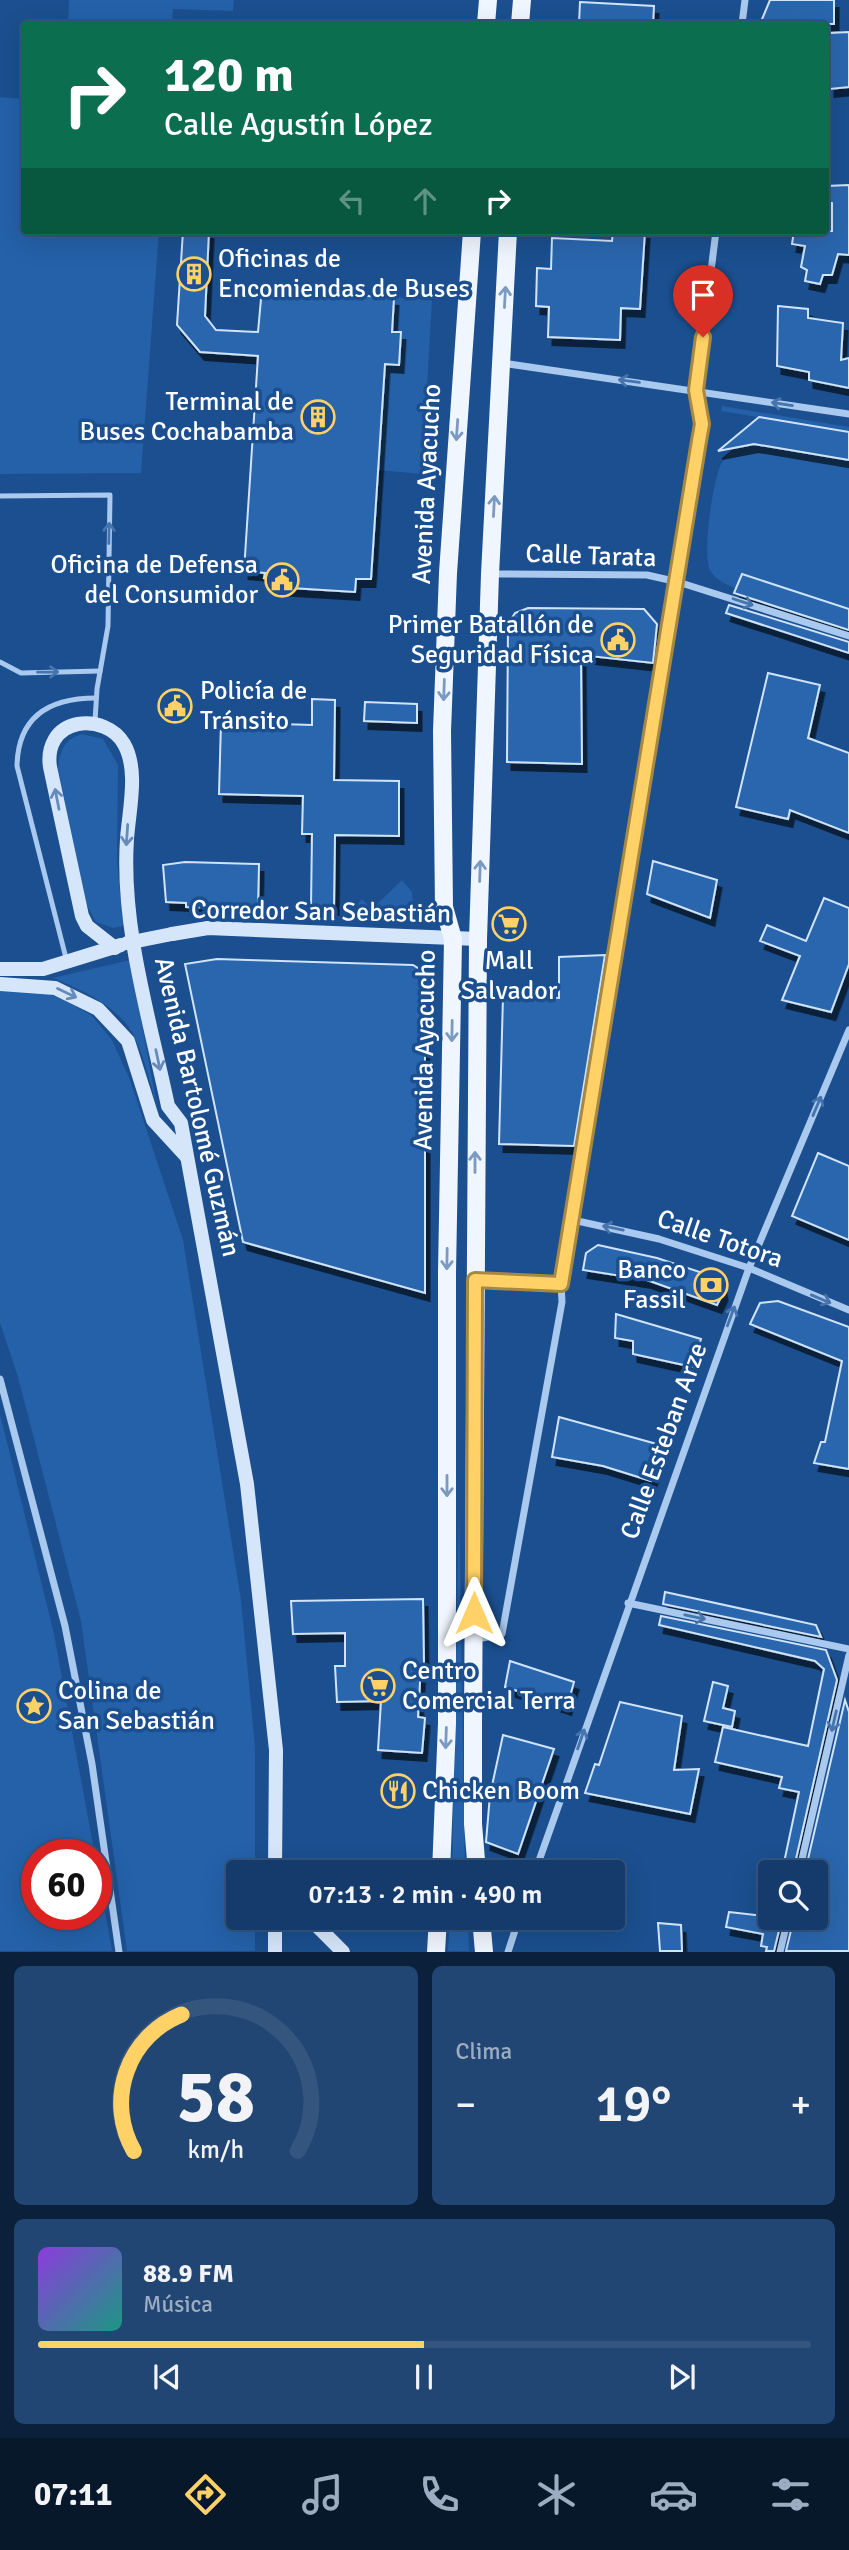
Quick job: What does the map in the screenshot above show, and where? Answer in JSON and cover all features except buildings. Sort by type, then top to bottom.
[{"type":"main road","points":[[486,21],[488,0]]},
{"type":"main road","points":[[520,21],[522,0]]},
{"type":"main road","name":"Avenida Ayacucho","points":[[441,1860],[447,1723],[447,1273],[453,939],[444,907],[442,731],[448,573],[472,235]]},
{"type":"main road","name":"Avenida Ayacucho","points":[[476,1860],[473,1824],[473,1640],[478,939],[491,574],[508,235]]},
{"type":"main road","points":[[436,1951],[437,1930]]},
{"type":"main road","points":[[482,1930],[484,1951]]},
{"type":"street","points":[[742,21],[745,0]]},
{"type":"street","points":[[473,1640],[502,1634],[562,1302],[561,1284],[702,424],[696,390],[715,235]]},
{"type":"street","points":[[501,363],[849,414]]},
{"type":"street","name":"Calle Tarata","points":[[491,574],[647,575],[678,582],[849,636]]},
{"type":"street","name":"Avenida Bartolomé Guzmán","points":[[121,946],[87,926],[82,916],[49,755],[53,741],[64,729],[94,724],[114,732],[124,744],[131,767],[125,865],[130,915],[168,1107],[181,1123],[188,1157],[247,1484],[276,1750],[275,1860]]},
{"type":"street","name":"Corredor San Sebastián","points":[[0,969],[43,969],[172,934],[220,929],[478,939]]},
{"type":"street","points":[[0,984],[55,988],[98,1009],[128,1041],[153,1120],[188,1157]]},
{"type":"street","name":"Calle Esteban Arze","points":[[539,1860],[748,1268],[849,1030]]},
{"type":"street","name":"Calle Totora","points":[[573,1220],[659,1238],[748,1268],[849,1310]]},
{"type":"street","points":[[475,1280],[561,1284]]},
{"type":"street","points":[[0,1379],[65,1626],[92,1765],[119,1951]]},
{"type":"street","points":[[628,1604],[849,1649]]},
{"type":"street","points":[[802,1860],[849,1655]]},
{"type":"street","points":[[275,1930],[275,1951]]},
{"type":"street","points":[[321,1930],[343,1951]]},
{"type":"street","points":[[508,1951],[515,1930]]},
{"type":"street","points":[[780,1951],[785,1930]]},
{"type":"lane","points":[[0,496],[110,495],[108,626],[94,724]]},
{"type":"lane","points":[[0,662],[21,673],[100,671]]},
{"type":"lane","points":[[68,963],[17,766],[18,746],[29,723],[47,707],[71,698],[96,698]]},
{"type":"shaded area","points":[[69,0],[234,0],[233,11],[173,9],[172,21],[68,21]]},
{"type":"shaded area","points":[[0,97],[21,99],[21,235],[159,235],[141,473],[0,474]]},
{"type":"shaded area","points":[[394,297],[432,300],[422,474],[378,470],[385,364],[399,364],[401,332],[392,332]]},
{"type":"shaded area","points":[[722,406],[849,427],[849,432],[721,411]]},
{"type":"shaded area","points":[[754,444],[849,460],[849,609],[736,589],[718,579],[710,570],[708,533],[712,499],[722,462],[740,447]]},
{"type":"shaded area","points":[[82,734],[103,739],[118,765],[117,861],[123,926],[113,928],[96,922],[85,902],[58,768],[67,742]]},
{"type":"shaded area","points":[[402,880],[412,892],[414,914],[350,913],[362,899],[372,909]]},
{"type":"shaded area","points":[[130,960],[157,1106],[142,1054],[129,1027],[100,1001],[53,978]]},
{"type":"shaded area","points":[[0,990],[37,990],[62,999],[91,1015],[112,1040],[130,1080],[183,1240],[241,1600],[255,1747],[255,1860],[226,1860],[226,1930],[255,1930],[255,1951],[127,1951],[81,1621],[18,1377],[0,1323]]},
{"type":"shaded area","name":"Colina de San Sebastián","points":[[0,1414],[54,1634],[92,1839],[21,1839],[21,1930],[108,1930],[112,1951],[0,1951]]},
{"type":"shaded area","points":[[459,1508],[465,1860],[452,1860]]},
{"type":"shaded area","points":[[449,1930],[468,1930],[469,1951],[448,1951]]},
{"type":"place","name":"Oficinas de Encomiendas de Buses","points":[[194,274]]},
{"type":"place","name":"Terminal de Buses Cochabamba","points":[[318,417]]},
{"type":"place","name":"Oficina de Defensa del Consumidor","points":[[282,580]]},
{"type":"place","name":"Primer Batallón de Seguridad Física","points":[[618,640]]},
{"type":"place","name":"Policía de Tránsito","points":[[175,706]]},
{"type":"place","name":"Mall Salvador","points":[[509,924]]},
{"type":"place","name":"Banco Fassil","points":[[711,1285]]},
{"type":"place","name":"Centro Comercial Terra","points":[[378,1686]]},
{"type":"place","name":"Colina de San Sebastián","points":[[34,1706]]},
{"type":"place","name":"Chicken Boom","points":[[398,1791]]},
{"type":"route","points":[[474,1613],[475,1280],[561,1284],[702,424],[696,390],[703,337]]}]
